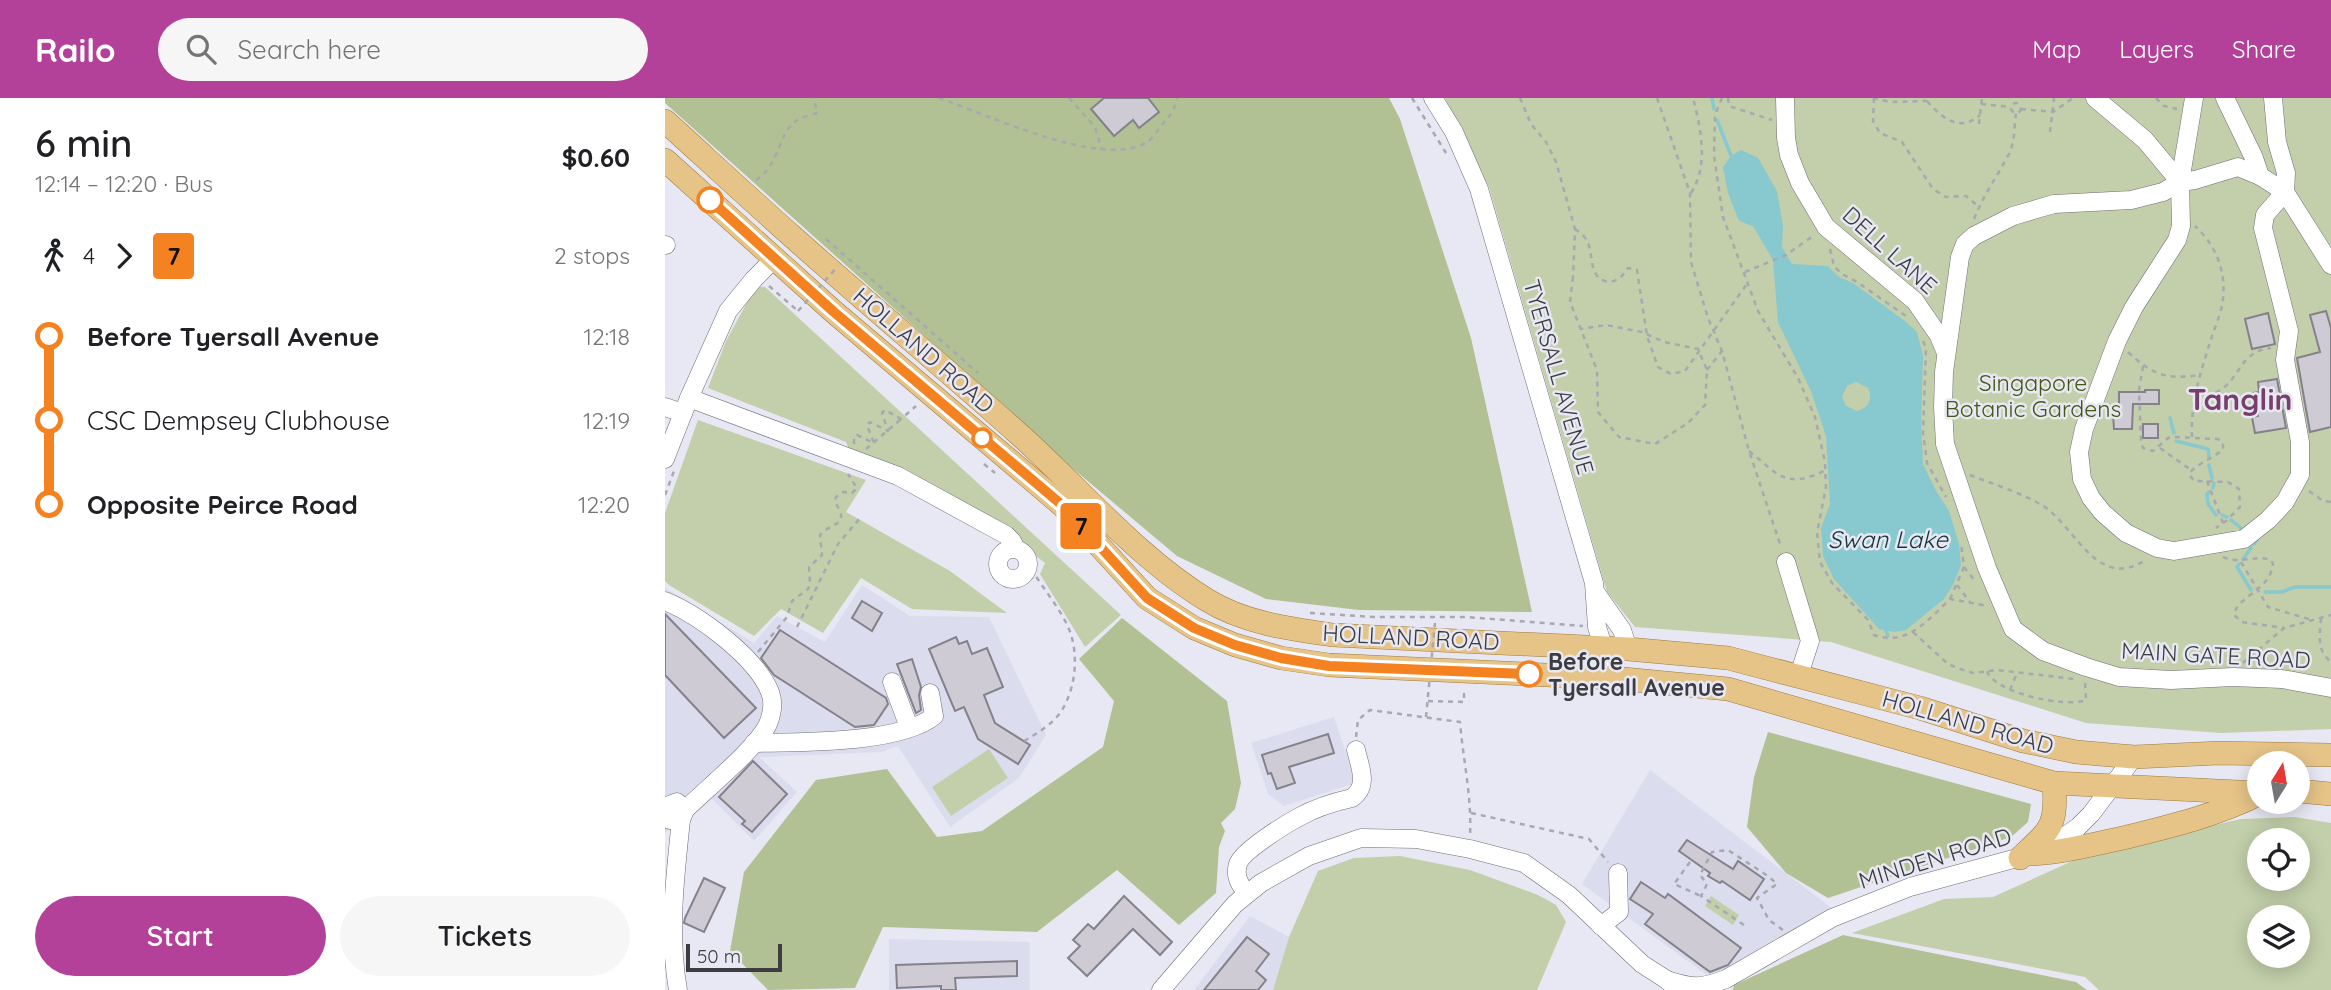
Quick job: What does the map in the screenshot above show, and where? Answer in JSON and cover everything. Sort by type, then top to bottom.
[{"type":"main road","name":"HOLLAND ROAD","points":[[665,121],[794,238],[1046,458],[1166,573],[1209,602],[1246,617],[1289,629],[1333,635],[1610,641],[1728,658],[1920,708],[2023,741],[2076,752],[2134,757],[2219,753],[2331,755]]},
{"type":"main road","name":"HOLLAND ROAD","points":[[665,160],[1062,505],[1147,598],[1194,628],[1235,645],[1281,658],[1329,666],[1613,678],[1728,689],[2054,783],[2247,793]]},
{"type":"main road","points":[[907,373],[916,362],[921,348]]},
{"type":"main road","points":[[2026,856],[2049,830],[2054,817],[2054,783]]},
{"type":"main road","points":[[2310,792],[2331,794]]},
{"type":"main road","points":[[2026,856],[2060,852],[2186,822],[2247,800]]},
{"type":"street","name":"TYERSALL AVENUE","points":[[1433,98],[1454,132],[1479,189],[1610,641],[1613,678]]},
{"type":"street","name":"DELL LANE","points":[[1785,98],[1789,155],[1800,183],[1826,227],[1915,301],[1939,336],[1948,357]]},
{"type":"street","points":[[2095,98],[2145,140],[2180,182]]},
{"type":"street","points":[[2225,98],[2260,176]]},
{"type":"street","points":[[2192,104],[2180,182],[2181,226],[2177,240],[2134,307],[2117,341],[2084,429],[2079,452],[2082,479],[2091,498],[2103,513],[2126,533],[2157,548],[2174,551],[2244,539],[2268,520],[2285,502],[2297,483],[2301,459],[2300,442],[2285,360],[2289,331],[2263,228],[2265,215],[2285,192],[2286,173],[2277,142],[2273,98]]},
{"type":"street","points":[[1974,236],[2013,216],[2054,204],[2131,200],[2163,192],[2180,182],[2238,167],[2260,176],[2285,192],[2331,265]]},
{"type":"street","name":"MAIN GATE ROAD","points":[[1974,236],[1965,244],[1960,257],[1944,372],[1945,444],[1987,568],[2014,629],[2043,651],[2119,677],[2171,680],[2233,677],[2282,679],[2331,688]]},
{"type":"street","points":[[665,459],[728,311],[775,258]]},
{"type":"street","points":[[665,407],[686,405],[898,475],[1006,535],[1016,549]]},
{"type":"street","points":[[1786,562],[1810,641],[1798,675]]},
{"type":"street","points":[[1596,593],[1622,630],[1610,641]]},
{"type":"street","points":[[665,601],[707,625],[749,663],[771,693],[773,707],[768,724],[754,743],[674,814],[671,924],[673,964],[678,990]]},
{"type":"street","points":[[892,682],[909,727]]},
{"type":"street","points":[[754,743],[865,738],[909,727],[934,716],[930,692]]},
{"type":"street","points":[[1247,894],[1236,873],[1237,865],[1244,854],[1300,816],[1359,793],[1362,786],[1356,750]]},
{"type":"street","name":"MINDEN ROAD","points":[[1667,987],[1721,986],[1832,918],[1867,903],[1910,887],[2026,856],[2078,827],[2134,757]]},
{"type":"street","points":[[1161,990],[1235,904],[1261,883],[1309,856],[1361,838],[1416,839],[1524,863],[1569,895],[1667,987]]},
{"type":"street","points":[[1601,926],[1619,912],[1618,873]]},
{"type":"path","points":[[756,180],[777,156],[782,138],[795,121],[817,113],[814,98]]},
{"type":"path","points":[[939,98],[1041,136],[1102,151],[1125,149],[1147,142],[1171,115],[1177,98]]},
{"type":"path","points":[[1069,98],[1095,127],[1102,151]]},
{"type":"path","points":[[1520,98],[1531,124],[1546,142],[1556,162],[1575,229],[1570,302],[1597,370],[1598,412],[1619,437],[1655,444],[1688,423],[1705,405],[1707,370],[1698,349],[1664,342],[1642,332],[1606,326],[1581,329]]},
{"type":"path","points":[[1657,98],[1690,193],[1691,262],[1722,351],[1749,451],[1786,562]]},
{"type":"path","points":[[1690,193],[1697,182],[1702,162],[1701,138],[1693,98]]},
{"type":"path","points":[[1722,98],[1715,115],[1714,156],[1723,217],[1758,311],[1798,378],[1815,417],[1826,470],[1826,487],[1817,533],[1820,562],[1832,583],[1868,620],[1874,635],[1885,639],[1900,639],[1913,632],[1950,599],[1964,567],[1961,538]]},
{"type":"path","points":[[1728,98],[1729,106],[1785,124]]},
{"type":"path","points":[[1979,207],[1966,196],[1946,197],[1933,189],[1902,142],[1887,137],[1876,128],[1872,113],[1873,98],[1890,102],[1929,99],[1940,115],[1954,123],[1968,122],[1980,115]]},
{"type":"path","points":[[1979,124],[1982,98]]},
{"type":"path","points":[[2018,98],[2017,103],[2021,109]]},
{"type":"path","points":[[2050,132],[2054,98]]},
{"type":"path","points":[[1974,236],[1973,220],[1990,183],[2009,156],[2016,113],[2021,109],[2053,112],[2073,98]]},
{"type":"path","points":[[2156,98],[2164,106],[2192,104]]},
{"type":"path","points":[[1981,104],[2011,107],[2017,103]]},
{"type":"path","points":[[2011,107],[2016,113]]},
{"type":"path","points":[[2181,215],[2203,233],[2215,248],[2223,274],[2223,300],[2200,375],[2191,421],[2192,437]]},
{"type":"path","points":[[1745,272],[1786,254],[1826,227],[1833,265],[1911,321]]},
{"type":"path","points":[[1575,229],[1587,240],[1595,273],[1603,280],[1615,281],[1628,268],[1637,270],[1647,336],[1658,367],[1671,374],[1685,371],[1749,281]]},
{"type":"path","points":[[826,239],[985,379]]},
{"type":"path","points":[[777,293],[798,311],[838,266]]},
{"type":"path","points":[[1921,337],[1926,348],[1923,433],[1927,463],[1951,506]]},
{"type":"path","points":[[2117,341],[2143,366],[2164,376],[2182,378],[2200,375]]},
{"type":"path","points":[[2196,396],[2209,396],[2220,392],[2229,384],[2246,359],[2256,351],[2288,347]]},
{"type":"path","points":[[1707,370],[1722,351]]},
{"type":"path","points":[[2143,366],[2139,390],[2141,442],[2146,450],[2153,451],[2168,438],[2192,437],[2218,439],[2224,447],[2189,474],[2190,479],[2228,482],[2239,489],[2240,508],[2210,538],[2209,546],[2228,560],[2267,558],[2273,562],[2270,576],[2259,591],[2237,607],[2235,617],[2242,622],[2284,628],[2331,615]]},
{"type":"path","points":[[854,460],[931,393]]},
{"type":"path","points":[[888,431],[882,413],[885,410],[901,419]]},
{"type":"path","points":[[874,443],[867,425],[870,422],[888,431]]},
{"type":"path","points":[[749,663],[787,617],[792,601],[808,589],[809,567],[822,555],[820,535],[841,519],[836,497],[843,492],[852,493],[856,488],[848,473],[854,460],[854,438],[857,435],[874,443]]},
{"type":"path","points":[[2160,447],[2192,470]]},
{"type":"path","points":[[1749,451],[1774,474],[1792,480],[1811,477],[1826,470]]},
{"type":"path","points":[[1954,469],[2042,504],[2067,527],[2082,548],[2096,561],[2117,567],[2129,567],[2150,557],[2157,548]]},
{"type":"path","points":[[2207,481],[2223,523]]},
{"type":"path","points":[[2316,496],[2331,502]]},
{"type":"path","points":[[797,627],[838,544],[861,517]]},
{"type":"path","points":[[2240,561],[2268,607],[2312,620]]},
{"type":"path","points":[[1964,567],[1970,574]]},
{"type":"path","points":[[1024,741],[1043,729],[1062,710],[1074,679],[1075,658],[1069,629],[1034,573]]},
{"type":"path","points":[[1957,585],[1970,603]]},
{"type":"path","points":[[1950,599],[1990,606],[2002,603]]},
{"type":"path","points":[[1306,612],[1374,617],[1454,617],[1610,641]]},
{"type":"path","points":[[1454,617],[1454,624]]},
{"type":"path","points":[[2322,618],[2319,642],[2321,651],[2331,662]]},
{"type":"path","points":[[1426,717],[1435,623]]},
{"type":"path","points":[[2233,677],[2239,667],[2284,628]]},
{"type":"path","points":[[1913,632],[1948,664],[1973,673],[1997,670],[2075,680],[2091,669]]},
{"type":"path","points":[[1987,671],[1994,682],[2010,690],[2048,700],[2081,702],[2086,700],[2084,687],[2091,669]]},
{"type":"path","points":[[2010,690],[2017,673]]},
{"type":"path","points":[[1428,701],[1464,702]]},
{"type":"path","points":[[1356,750],[1357,725],[1366,712],[1376,709],[1460,722],[1471,813],[1470,849]]},
{"type":"path","points":[[1471,813],[1589,839],[1618,873]]},
{"type":"path","points":[[1701,897],[1707,884],[1700,875],[1711,852],[1727,850],[1777,884],[1756,898],[1769,920],[1786,932]]},
{"type":"path","points":[[1690,862],[1674,884],[1701,897],[1744,925]]},
{"type":"shaded area","points":[[862,585],[910,616],[989,617],[1046,735],[1019,778],[950,827],[898,746],[881,752],[759,757],[797,792],[754,841],[711,798],[665,833],[665,588],[754,643],[777,616],[825,642]]},
{"type":"shaded area","points":[[1334,717],[1356,783],[1284,806],[1268,794],[1251,743]]},
{"type":"shaded area","points":[[1650,770],[1837,912],[1715,981],[1582,884]]},
{"type":"shaded area","points":[[1250,916],[1289,937],[1273,990],[1194,990]]},
{"type":"shaded area","points":[[889,939],[1030,942],[1030,990],[889,990]]},
{"type":"green space","points":[[665,98],[1389,98],[1400,119],[1471,338],[1532,612],[1359,610],[1266,599],[1177,556],[1071,467],[665,103]]},
{"type":"green space","name":"Singapore Botanic Gardens","points":[[1445,98],[2331,98],[2331,729],[2221,733],[2086,723],[1831,642],[1635,627],[1607,592],[1489,187]]},
{"type":"green space","points":[[756,286],[765,287],[1121,615],[1085,647],[1040,574],[1045,563],[973,508],[851,454],[846,442],[708,388],[726,341]]},
{"type":"green space","points":[[698,420],[866,480],[846,512],[950,571],[1007,613],[912,609],[861,578],[823,633],[781,609],[754,636],[669,585],[665,581],[665,513]]},
{"type":"green space","points":[[1122,618],[1227,701],[1241,783],[1235,809],[1221,823],[1225,831],[1219,847],[1216,893],[1179,925],[1117,870],[1037,932],[883,927],[855,988],[768,990],[730,951],[744,872],[816,780],[887,769],[937,837],[982,831],[1103,747],[1114,701],[1079,659]]},
{"type":"green space","points":[[1768,732],[2031,804],[2028,822],[2011,837],[1828,898],[1786,873],[1747,827],[1754,777]]},
{"type":"green space","points":[[989,749],[1008,778],[951,816],[932,787]]},
{"type":"green space","points":[[2295,817],[2331,823],[2331,990],[2099,990],[2085,977],[1852,933],[1944,899],[1993,897],[2088,854],[2241,819]]},
{"type":"green space","points":[[1400,856],[1470,870],[1538,895],[1556,905],[1566,922],[1537,990],[1273,990],[1289,937],[1318,871],[1354,858]]},
{"type":"green space","points":[[1711,896],[1739,915],[1733,925],[1705,906]]},
{"type":"green space","points":[[1843,935],[2076,982],[2087,990],[1733,990],[1734,985]]},
{"type":"water","name":"Swan Lake","points":[[1741,150],[1758,158],[1777,191],[1783,226],[1782,247],[1792,264],[1828,266],[1839,277],[1853,283],[1917,332],[1923,356],[1923,464],[1949,511],[1959,544],[1961,565],[1944,599],[1906,630],[1894,632],[1879,629],[1834,579],[1823,556],[1821,528],[1830,504],[1826,436],[1811,391],[1778,322],[1773,260],[1753,226],[1739,221],[1728,193],[1723,167],[1731,156]],"holes":[[[1856,382],[1868,388],[1870,399],[1864,408],[1857,411],[1846,406],[1842,397],[1847,386]]]},
{"type":"building","points":[[1104,98],[1148,98],[1159,112],[1139,128],[1133,120],[1114,136],[1091,109]]},
{"type":"building","points":[[2326,311],[2331,328],[2331,427],[2310,432],[2297,358],[2320,352],[2310,315]]},
{"type":"building","points":[[2268,313],[2275,344],[2252,349],[2245,319]]},
{"type":"building","points":[[2277,379],[2286,428],[2255,433],[2252,417],[2258,416],[2253,393],[2259,392],[2258,382]]},
{"type":"building","points":[[2159,390],[2159,404],[2133,404],[2132,429],[2114,429],[2113,414],[2119,414],[2119,392]]},
{"type":"building","points":[[2143,424],[2158,424],[2158,438],[2143,438]]},
{"type":"building","points":[[862,601],[882,613],[872,631],[852,618]]},
{"type":"building","points":[[665,614],[756,708],[724,738],[665,675]]},
{"type":"building","points":[[780,630],[886,698],[888,704],[874,725],[855,727],[774,675],[761,658]]},
{"type":"building","points":[[956,637],[959,644],[967,641],[972,654],[987,648],[1003,687],[984,695],[995,723],[1030,745],[1018,764],[978,739],[964,707],[955,711],[929,649]]},
{"type":"building","points":[[912,659],[921,687],[921,710],[916,713],[897,664]]},
{"type":"building","points":[[1328,734],[1334,753],[1289,767],[1295,783],[1277,789],[1271,773],[1268,774],[1262,755]]},
{"type":"building","points":[[753,761],[787,794],[752,832],[742,824],[745,821],[719,797]]},
{"type":"building","points":[[1687,840],[1733,869],[1738,861],[1764,879],[1750,900],[1722,881],[1720,883],[1708,876],[1710,873],[1679,851]]},
{"type":"building","points":[[704,878],[725,888],[704,932],[684,923]]},
{"type":"building","points":[[1641,882],[1665,898],[1668,894],[1741,948],[1728,965],[1710,972],[1645,924],[1653,914],[1630,899]]},
{"type":"building","points":[[1124,896],[1172,942],[1160,955],[1133,929],[1087,976],[1068,958],[1080,946],[1073,940],[1088,924],[1094,929]]},
{"type":"building","points":[[1247,937],[1269,954],[1256,971],[1266,980],[1258,990],[1204,990]]},
{"type":"building","points":[[1017,961],[1017,976],[955,978],[956,990],[941,990],[941,986],[897,988],[896,965]]},
{"type":"waterway","points":[[1712,98],[1714,109]]},
{"type":"waterway","points":[[1717,120],[1732,158]]},
{"type":"waterway","points":[[2170,418],[2174,433]]},
{"type":"waterway","points":[[2176,441],[2208,449],[2209,457]]},
{"type":"waterway","points":[[2209,465],[2212,478]]},
{"type":"waterway","points":[[2213,488],[2214,483]]},
{"type":"waterway","points":[[2209,492],[2208,504],[2216,515]]},
{"type":"waterway","points":[[2222,515],[2227,517]]},
{"type":"waterway","points":[[2231,520],[2246,532]]},
{"type":"waterway","points":[[2254,538],[2257,540],[2254,544]]},
{"type":"waterway","points":[[2243,559],[2251,548]]},
{"type":"waterway","points":[[2239,564],[2237,567],[2251,590]]},
{"type":"waterway","points":[[2265,592],[2282,592],[2295,587],[2331,587]]},
{"type":"waterway","points":[[1885,628],[1888,636]]},
{"type":"bus line","name":"7","points":[[710,200],[834,312],[1062,505],[1147,598],[1194,628],[1235,645],[1281,658],[1329,666],[1529,674]]},
{"type":"place","name":"Before Tyersall Avenue","points":[[1529,674]]},
{"type":"district","name":"Tanglin","points":[[2240,399]]}]
